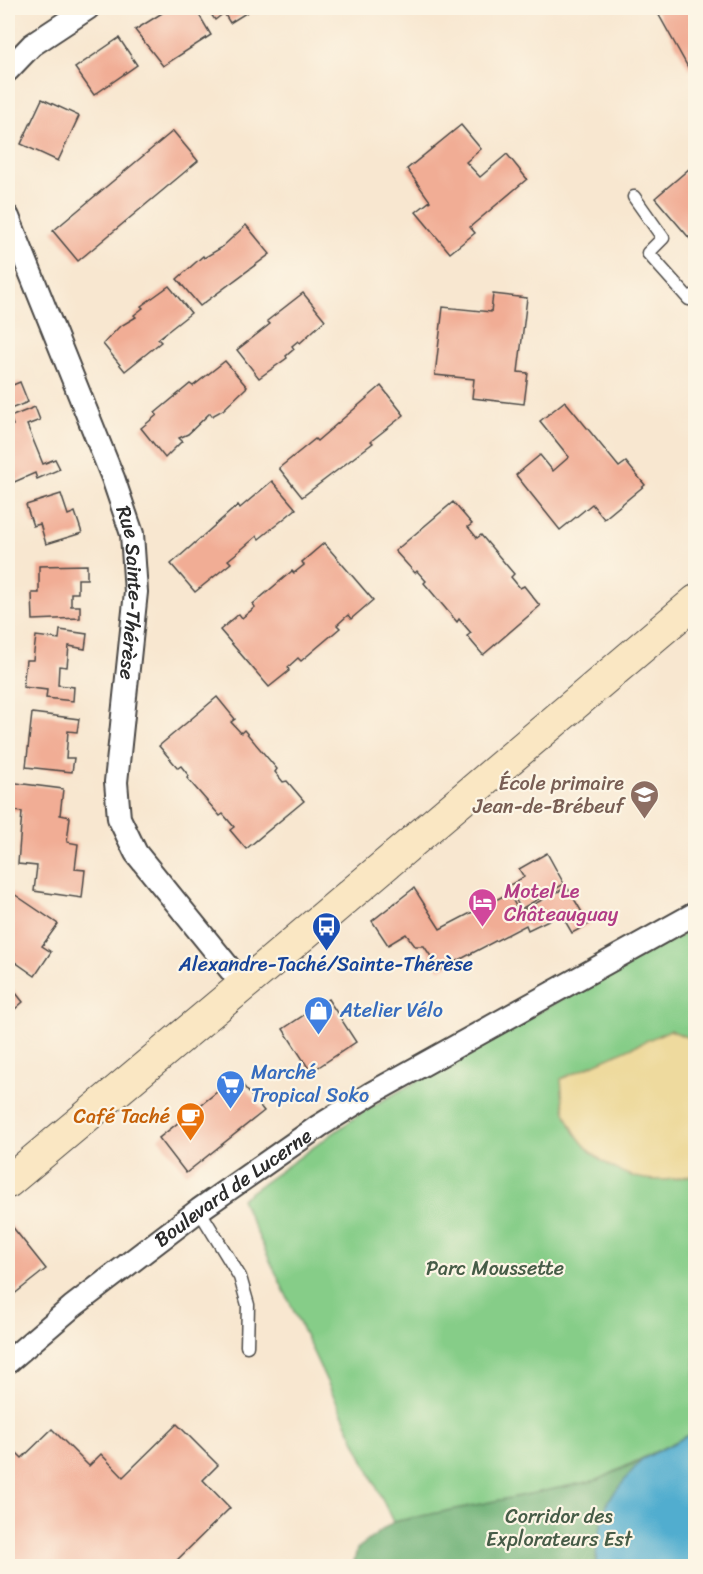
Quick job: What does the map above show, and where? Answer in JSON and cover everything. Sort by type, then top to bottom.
[{"type":"main road","points":[[8,1182],[696,601]]},
{"type":"street","points":[[8,69],[32,45],[88,8]]},
{"type":"street","name":"Rue Sainte-Thérèse","points":[[8,217],[113,478],[132,534],[136,592],[116,782],[119,818],[136,853],[243,985]]},
{"type":"street","name":"Boulevard de Lucerne","points":[[8,1362],[72,1307],[199,1210],[319,1126],[372,1093],[696,913]]},
{"type":"lane","points":[[634,197],[663,238],[648,253],[689,299],[696,294]]},
{"type":"lane","points":[[199,1210],[240,1277],[248,1305],[247,1346]]},
{"type":"green space","name":"Parc Moussette","points":[[695,928],[695,1432],[598,1480],[393,1522],[241,1199],[366,1110],[581,988]]},
{"type":"green space","name":"Corridor des Explorateurs Est","points":[[641,1460],[608,1501],[597,1541],[596,1566],[353,1566],[357,1549],[393,1522],[598,1480]]},
{"type":"sand","points":[[670,1030],[693,1040],[695,1044],[695,1175],[668,1180],[632,1176],[603,1162],[580,1139],[565,1111],[561,1079]]},
{"type":"water","points":[[695,1432],[695,1566],[596,1566],[597,1541],[608,1501],[641,1460]]},
{"type":"building","points":[[170,8],[195,8],[211,35],[163,66],[135,30]]},
{"type":"building","points":[[207,8],[254,8],[230,23],[224,13],[215,20]]},
{"type":"building","points":[[655,8],[696,8],[696,65],[689,69]]},
{"type":"building","points":[[119,38],[137,65],[94,95],[75,68]]},
{"type":"building","points":[[42,99],[79,116],[58,161],[21,144]]},
{"type":"building","points":[[461,125],[481,149],[466,162],[480,177],[507,154],[527,179],[470,227],[475,233],[450,253],[416,212],[430,201],[407,169]]},
{"type":"building","points":[[173,131],[198,161],[78,261],[53,231]]},
{"type":"building","points":[[696,163],[696,237],[691,240],[655,198]]},
{"type":"building","points":[[246,225],[270,254],[200,306],[177,279],[203,256],[204,258],[221,248]]},
{"type":"building","points":[[169,286],[191,313],[158,339],[161,342],[125,371],[103,344],[119,327],[136,317],[134,315],[143,308],[141,306]]},
{"type":"building","points":[[303,293],[325,320],[300,343],[298,341],[292,346],[294,349],[286,356],[287,358],[259,378],[237,350],[270,324],[267,321]]},
{"type":"building","points":[[493,294],[527,298],[518,372],[528,373],[524,404],[472,398],[474,379],[435,375],[443,307],[491,312]]},
{"type":"building","points":[[225,361],[247,387],[223,410],[212,416],[210,413],[188,434],[179,438],[182,441],[165,458],[141,428],[157,415],[155,413],[190,384],[193,386]]},
{"type":"building","points":[[20,382],[28,402],[8,410],[8,387]]},
{"type":"building","points":[[381,386],[404,415],[371,441],[373,443],[302,497],[279,468],[315,439],[317,441]]},
{"type":"building","points":[[565,401],[619,467],[626,462],[645,485],[604,519],[592,504],[560,530],[516,475],[540,455],[553,471],[569,457],[540,421]]},
{"type":"building","points":[[35,407],[40,420],[27,425],[43,464],[55,459],[60,469],[37,479],[35,473],[12,483],[8,473],[8,427],[13,425],[10,417]]},
{"type":"building","points":[[272,481],[296,509],[259,539],[257,536],[228,560],[231,563],[195,592],[171,564],[238,505],[240,508]]},
{"type":"building","points":[[61,494],[68,515],[75,512],[82,533],[46,544],[40,524],[33,526],[26,505]]},
{"type":"building","points":[[453,502],[472,524],[468,527],[477,538],[481,535],[514,574],[511,577],[520,588],[524,586],[540,606],[483,655],[467,636],[471,633],[459,619],[457,622],[424,583],[426,581],[417,571],[415,573],[395,551]]},
{"type":"building","points":[[324,543],[373,600],[351,619],[348,615],[337,625],[340,628],[301,661],[298,658],[288,667],[289,671],[269,687],[220,630],[239,614],[242,618],[255,607],[253,604],[292,571],[294,573],[304,565],[302,562]]},
{"type":"building","points":[[87,565],[87,579],[78,579],[78,593],[71,593],[71,606],[80,606],[80,618],[33,620],[32,593],[39,593],[39,566]]},
{"type":"building","points":[[60,630],[87,634],[85,649],[69,646],[67,667],[59,666],[58,685],[74,687],[73,701],[46,698],[47,690],[23,687],[26,660],[33,660],[36,636],[59,639]]},
{"type":"building","points":[[217,697],[235,719],[231,722],[241,733],[244,730],[277,769],[275,772],[283,782],[287,781],[304,801],[246,849],[230,830],[234,827],[223,814],[220,816],[187,778],[189,776],[181,766],[178,768],[159,746]]},
{"type":"building","points":[[32,713],[79,719],[77,732],[68,731],[66,758],[74,758],[72,772],[26,767]]},
{"type":"building","points":[[8,782],[63,789],[60,815],[70,817],[67,842],[78,844],[75,869],[85,870],[82,898],[34,891],[37,866],[18,864],[22,812],[8,810]]},
{"type":"building","points":[[547,853],[564,884],[521,909],[508,886],[524,877],[519,869]]},
{"type":"building","name":"Motel Le Châteauguay","points":[[567,887],[589,924],[572,933],[561,914],[528,930],[526,925],[440,970],[424,946],[415,946],[406,934],[388,945],[372,921],[414,888],[440,929],[509,893],[519,912]]},
{"type":"building","points":[[8,890],[58,924],[42,946],[51,952],[35,976],[8,957]]},
{"type":"building","points":[[8,983],[23,1002],[8,1015]]},
{"type":"building","name":"Atelier Vélo","points":[[328,999],[356,1042],[311,1072],[283,1029]]},
{"type":"building","points":[[236,1077],[264,1111],[186,1173],[159,1138]]},
{"type":"building","points":[[11,1225],[46,1269],[8,1299],[8,1228]]},
{"type":"building","points":[[177,1424],[218,1465],[203,1480],[230,1508],[171,1566],[8,1566],[8,1454],[13,1449],[22,1458],[52,1429],[89,1466],[101,1454],[123,1477]]},
{"type":"place","name":"École primaire Jean-de-Brébeuf","points":[[645,820]]},
{"type":"place","name":"Motel Le Châteauguay","points":[[483,928]]},
{"type":"place","name":"Alexandre-Taché/Sainte-Thérèse","points":[[326,952]]},
{"type":"place","name":"Atelier Vélo","points":[[319,1036]]},
{"type":"place","name":"Marché Tropical Soko","points":[[230,1110]]},
{"type":"place","name":"Café Taché","points":[[191,1142]]}]
